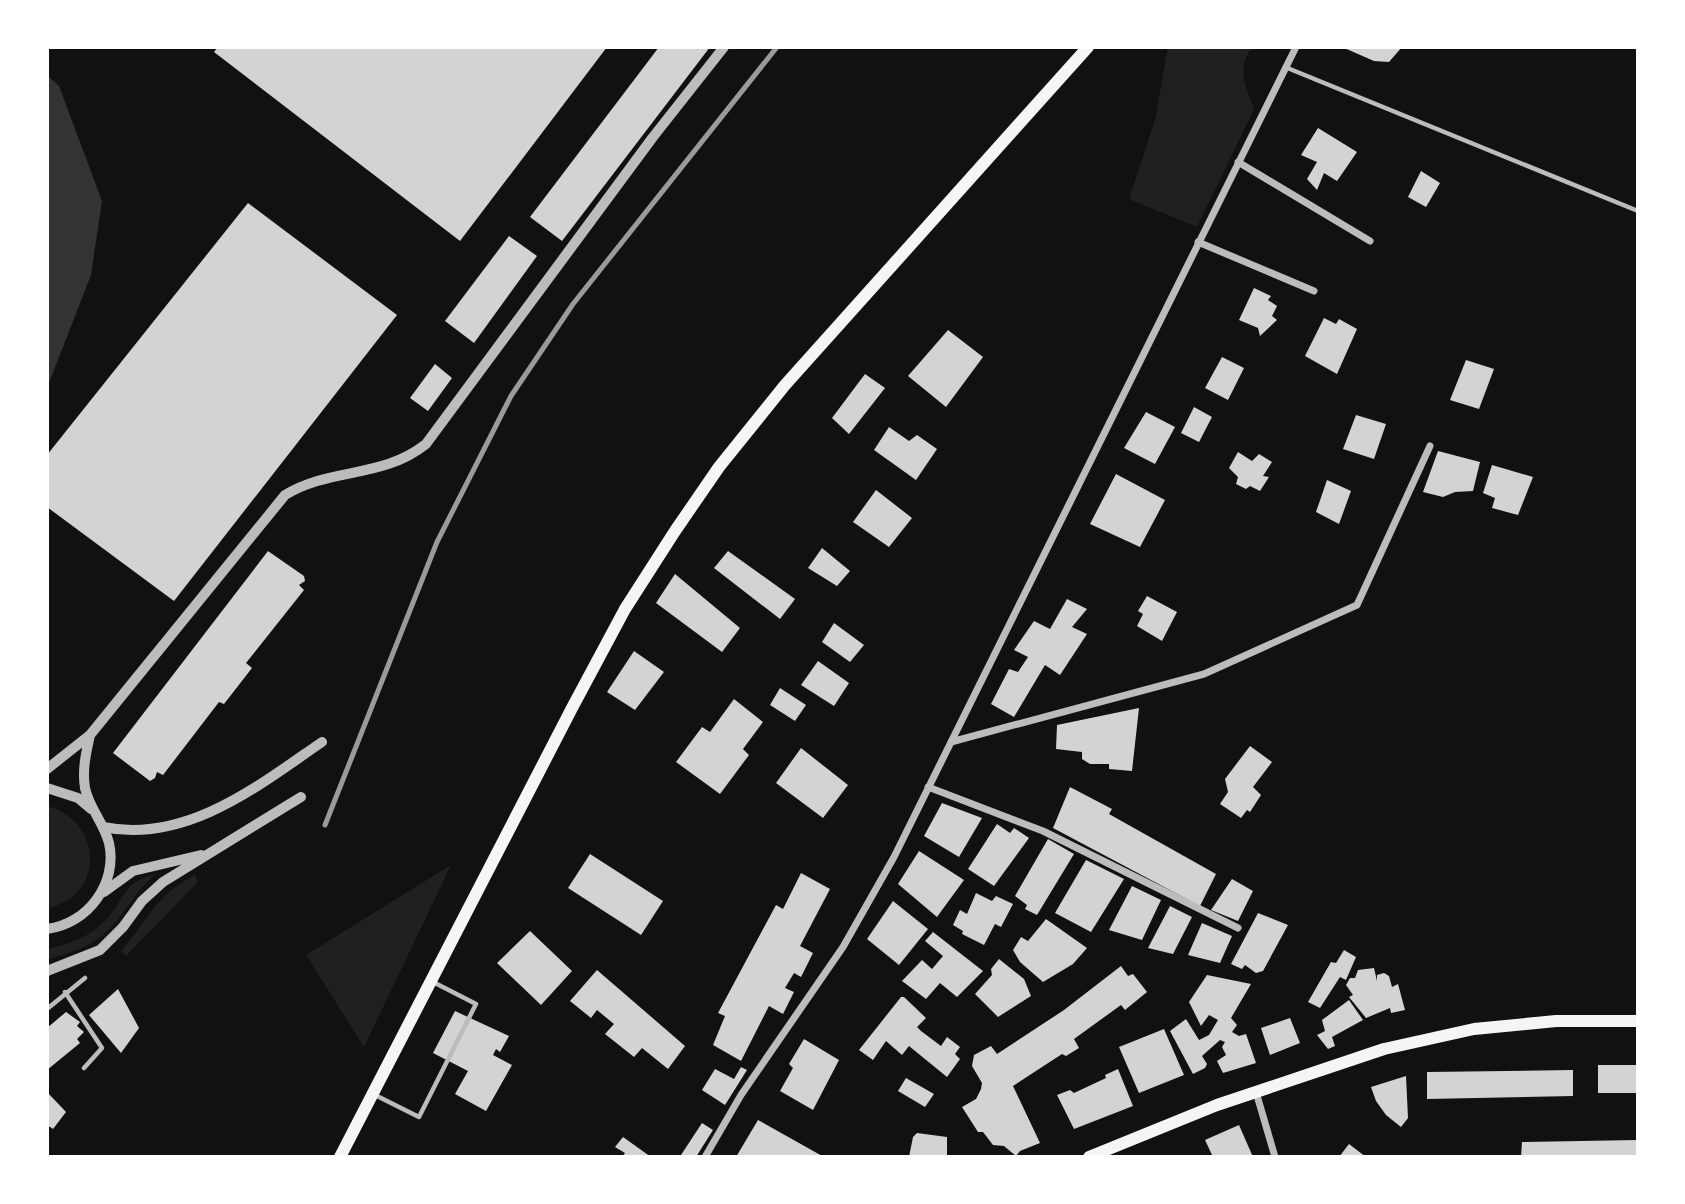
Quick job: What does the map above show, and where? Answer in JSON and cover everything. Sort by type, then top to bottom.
[{"type":"main road","points":[[340,1157],[625,609],[712,477],[785,386],[1088,47]]},
{"type":"main road","points":[[1089,1157],[1256,1092],[1384,1049],[1474,1029],[1556,1021],[1638,1021]]},
{"type":"street","points":[[47,769],[90,735],[285,495],[310,482],[390,466],[426,444],[653,137],[724,47]]},
{"type":"street","points":[[705,1157],[741,1095],[843,947],[951,742],[1296,47]]},
{"type":"street","points":[[1238,162],[1370,241]]},
{"type":"street","points":[[1198,243],[1314,291]]},
{"type":"street","points":[[951,742],[1204,674],[1357,606],[1430,446]]},
{"type":"street","points":[[90,735],[84,776],[93,811]]},
{"type":"street","points":[[103,827],[152,831],[207,813],[233,801],[322,742]]},
{"type":"street","points":[[928,787],[1043,831],[1238,928]]},
{"type":"street","points":[[47,788],[78,798],[93,811],[103,827],[110,862],[100,896]]},
{"type":"street","points":[[47,971],[100,950],[124,927],[152,891],[301,797]]},
{"type":"street","points":[[50,931],[88,911],[100,896],[133,871],[208,854]]},
{"type":"street","points":[[1256,1092],[1275,1157]]},
{"type":"lane","points":[[1285,67],[1638,211]]},
{"type":"lane","points":[[47,1009],[85,978]]},
{"type":"lane","points":[[373,1093],[419,1117],[476,1004],[430,981]]},
{"type":"lane","points":[[65,992],[102,1048],[84,1068]]},
{"type":"shaded area","points":[[1168,47],[1253,47],[1244,62],[1243,70],[1245,86],[1254,109],[1197,227],[1129,199],[1155,120]]},
{"type":"shaded area","points":[[47,75],[59,86],[102,201],[91,275],[47,388]]},
{"type":"shaded area","points":[[47,806],[65,814],[79,827],[87,842],[90,858],[88,875],[80,890],[66,901],[47,908]]},
{"type":"shaded area","points":[[451,865],[364,1047],[306,955]]},
{"type":"shaded area","points":[[154,875],[116,922],[97,940],[47,960],[47,949],[72,942],[94,931],[113,912],[131,886]]},
{"type":"shaded area","points":[[195,875],[198,882],[126,956],[121,951],[162,899]]},
{"type":"building","points":[[218,47],[607,47],[460,241],[214,52]]},
{"type":"building","points":[[659,47],[710,47],[562,241],[530,217]]},
{"type":"building","points":[[1342,47],[1402,47],[1389,62],[1374,61]]},
{"type":"building","points":[[1318,128],[1357,152],[1337,181],[1324,173],[1317,190],[1307,179],[1317,162],[1301,155]]},
{"type":"building","points":[[1421,171],[1440,183],[1426,207],[1408,197]]},
{"type":"building","points":[[248,203],[397,315],[174,601],[47,507],[47,455]]},
{"type":"building","points":[[509,236],[537,256],[474,343],[445,321]]},
{"type":"building","points":[[1254,288],[1271,296],[1268,300],[1277,306],[1272,316],[1277,320],[1260,336],[1258,328],[1239,320]]},
{"type":"building","points":[[1324,318],[1336,324],[1339,319],[1357,329],[1337,374],[1305,356]]},
{"type":"building","points":[[948,330],[983,357],[946,407],[908,376]]},
{"type":"building","points":[[1222,357],[1244,368],[1228,400],[1205,388]]},
{"type":"building","points":[[1466,360],[1494,369],[1479,409],[1450,400]]},
{"type":"building","points":[[435,364],[452,378],[428,411],[410,398]]},
{"type":"building","points":[[865,374],[885,388],[849,434],[832,418]]},
{"type":"building","points":[[1194,407],[1212,417],[1199,442],[1181,433]]},
{"type":"building","points":[[1146,412],[1175,427],[1155,464],[1124,448]]},
{"type":"building","points":[[1356,415],[1386,424],[1374,459],[1343,449]]},
{"type":"building","points":[[889,427],[909,441],[917,435],[937,449],[916,480],[874,450]]},
{"type":"building","points":[[1438,451],[1480,462],[1473,491],[1455,492],[1443,497],[1423,492]]},
{"type":"building","points":[[1238,452],[1252,461],[1259,454],[1272,462],[1263,476],[1269,477],[1260,491],[1236,484],[1238,477],[1229,468]]},
{"type":"building","points":[[1492,465],[1533,477],[1518,515],[1492,508],[1495,498],[1483,493]]},
{"type":"building","points":[[1116,474],[1165,500],[1140,547],[1090,524]]},
{"type":"building","points":[[1327,480],[1351,491],[1339,524],[1316,512]]},
{"type":"building","points":[[876,490],[912,518],[889,547],[853,522]]},
{"type":"building","points":[[822,548],[850,571],[837,586],[808,568]]},
{"type":"building","points":[[268,551],[304,576],[305,581],[299,585],[304,590],[246,663],[252,668],[224,704],[219,702],[163,775],[157,772],[155,778],[150,781],[113,753]]},
{"type":"building","points":[[728,551],[795,599],[780,619],[714,568]]},
{"type":"building","points":[[675,574],[740,628],[722,652],[656,603]]},
{"type":"building","points":[[1147,596],[1177,612],[1162,641],[1137,626],[1143,614],[1138,611]]},
{"type":"building","points":[[1067,599],[1087,609],[1072,627],[1087,634],[1060,675],[1045,665],[1014,717],[991,704],[1009,669],[1018,672],[1028,657],[1014,650],[1034,621],[1050,629]]},
{"type":"building","points":[[834,623],[864,645],[850,662],[822,642]]},
{"type":"building","points":[[634,651],[664,672],[635,710],[607,692]]},
{"type":"building","points":[[818,661],[849,683],[834,706],[801,685]]},
{"type":"building","points":[[780,688],[806,705],[795,721],[770,705]]},
{"type":"building","points":[[734,699],[763,722],[743,749],[749,755],[720,794],[676,762],[702,727],[710,732]]},
{"type":"building","points":[[1139,708],[1132,771],[1109,769],[1109,764],[1090,764],[1082,759],[1082,752],[1056,749],[1057,725]]},
{"type":"building","points":[[1250,746],[1272,762],[1253,787],[1261,795],[1250,812],[1247,810],[1241,818],[1220,804],[1228,792],[1225,779]]},
{"type":"building","points":[[801,748],[848,785],[823,818],[776,783]]},
{"type":"building","points":[[1070,787],[1112,809],[1109,814],[1216,874],[1200,906],[1053,828]]},
{"type":"building","points":[[942,803],[982,818],[959,857],[924,836]]},
{"type":"building","points":[[997,824],[1010,833],[1014,828],[1029,838],[994,886],[968,869]]},
{"type":"building","points":[[1048,839],[1074,854],[1037,915],[1025,909],[1027,905],[1015,896]]},
{"type":"building","points":[[919,851],[964,880],[937,917],[898,884]]},
{"type":"building","points":[[590,854],[663,901],[641,935],[568,888]]},
{"type":"building","points":[[1086,860],[1124,879],[1091,932],[1055,913]]},
{"type":"building","points":[[801,873],[830,889],[800,946],[813,953],[801,977],[794,973],[785,988],[794,992],[783,1014],[769,1006],[741,1061],[713,1045],[725,1016],[718,1013],[776,905],[783,909]]},
{"type":"building","points":[[1232,879],[1253,891],[1238,921],[1211,910]]},
{"type":"building","points":[[1132,886],[1161,900],[1142,940],[1109,930]]},
{"type":"building","points":[[976,893],[992,901],[996,896],[1013,904],[1001,927],[995,924],[984,945],[962,934],[963,931],[953,925],[960,910],[967,914]]},
{"type":"building","points":[[893,901],[928,929],[899,965],[867,939]]},
{"type":"building","points":[[1170,906],[1192,917],[1173,954],[1148,948]]},
{"type":"building","points":[[1258,913],[1288,925],[1263,971],[1256,973],[1245,965],[1242,969],[1231,964]]},
{"type":"building","points":[[1046,919],[1087,948],[1073,964],[1043,982],[1020,962],[1013,950],[1021,937],[1028,941]]},
{"type":"building","points":[[1202,923],[1232,936],[1220,963],[1188,955]]},
{"type":"building","points":[[530,931],[572,971],[541,1005],[497,963]]},
{"type":"building","points":[[933,932],[983,971],[957,997],[940,983],[926,999],[902,981],[922,960],[932,969],[943,956],[925,941]]},
{"type":"building","points":[[1344,950],[1356,957],[1346,980],[1340,977],[1320,1008],[1308,1002],[1331,962],[1336,963]]},
{"type":"building","points":[[999,959],[1024,979],[1031,996],[998,1017],[975,994],[992,975],[991,969]]},
{"type":"building","points":[[1121,966],[1128,976],[1133,974],[1147,992],[1125,1010],[1121,1005],[1074,1039],[1079,1048],[1066,1056],[1062,1054],[1013,1086],[1040,1143],[1020,1151],[1016,1156],[1004,1146],[993,1145],[983,1132],[978,1132],[962,1107],[976,1099],[981,1089],[982,1083],[972,1066],[974,1055],[991,1046],[997,1054],[1064,1010]]},
{"type":"building","points":[[1374,968],[1377,981],[1377,975],[1384,973],[1389,976],[1392,987],[1398,984],[1405,1010],[1391,1013],[1390,1008],[1366,1018],[1349,997],[1353,995],[1346,985],[1350,978],[1355,978],[1358,970]]},
{"type":"building","points":[[597,970],[685,1046],[668,1069],[642,1048],[634,1057],[605,1034],[614,1024],[597,1010],[591,1018],[570,1001]]},
{"type":"building","points":[[1207,975],[1251,984],[1231,1018],[1237,1025],[1232,1032],[1239,1036],[1246,1034],[1256,1063],[1223,1073],[1217,1061],[1226,1055],[1222,1047],[1225,1042],[1220,1040],[1202,1056],[1207,1064],[1205,1068],[1193,1074],[1170,1031],[1186,1019],[1199,1040],[1209,1035],[1218,1020],[1209,1015],[1201,1026],[1189,1002]]},
{"type":"building","points":[[118,989],[139,1028],[121,1053],[89,1015]]},
{"type":"building","points":[[901,997],[926,1018],[917,1027],[921,1031],[941,1046],[947,1037],[960,1047],[955,1054],[960,1059],[947,1077],[909,1046],[902,1055],[886,1041],[873,1060],[859,1050]]},
{"type":"building","points":[[1349,1000],[1363,1020],[1332,1037],[1335,1046],[1328,1049],[1317,1035],[1325,1031],[1322,1020]]},
{"type":"building","points":[[455,1011],[509,1036],[500,1052],[496,1049],[493,1055],[512,1065],[486,1111],[455,1094],[468,1071],[433,1053]]},
{"type":"building","points":[[66,1012],[80,1022],[77,1026],[84,1032],[77,1039],[80,1043],[47,1070],[47,1028]]},
{"type":"building","points":[[1290,1018],[1300,1043],[1270,1055],[1261,1028]]},
{"type":"building","points":[[1164,1029],[1184,1075],[1139,1093],[1119,1047]]},
{"type":"building","points":[[804,1039],[839,1060],[813,1110],[780,1091],[793,1068],[789,1064]]},
{"type":"building","points":[[1598,1065],[1638,1065],[1638,1093],[1598,1093]]},
{"type":"building","points":[[741,1067],[747,1070],[725,1105],[702,1090],[715,1069],[734,1079]]},
{"type":"building","points":[[1118,1069],[1133,1106],[1074,1129],[1057,1095],[1070,1090],[1074,1093],[1106,1078],[1105,1075]]},
{"type":"building","points":[[1573,1070],[1573,1096],[1427,1099],[1427,1072]]},
{"type":"building","points":[[1406,1076],[1408,1118],[1401,1127],[1386,1115],[1376,1101],[1371,1087]]},
{"type":"building","points":[[906,1078],[934,1094],[925,1107],[898,1091]]},
{"type":"building","points":[[47,1092],[66,1112],[53,1129],[47,1125]]},
{"type":"building","points":[[758,1120],[824,1157],[736,1157]]},
{"type":"building","points":[[702,1123],[713,1130],[696,1157],[681,1155]]},
{"type":"building","points":[[1239,1125],[1253,1157],[1213,1157],[1205,1140]]},
{"type":"building","points":[[917,1133],[947,1137],[947,1157],[909,1157],[913,1137]]},
{"type":"building","points":[[623,1137],[651,1157],[622,1157],[625,1153],[615,1147]]},
{"type":"building","points":[[1638,1140],[1638,1157],[1521,1157],[1522,1142]]},
{"type":"building","points":[[1349,1144],[1366,1157],[1339,1157]]},
{"type":"railway","points":[[325,825],[437,542],[511,396],[573,304],[777,47]]}]
